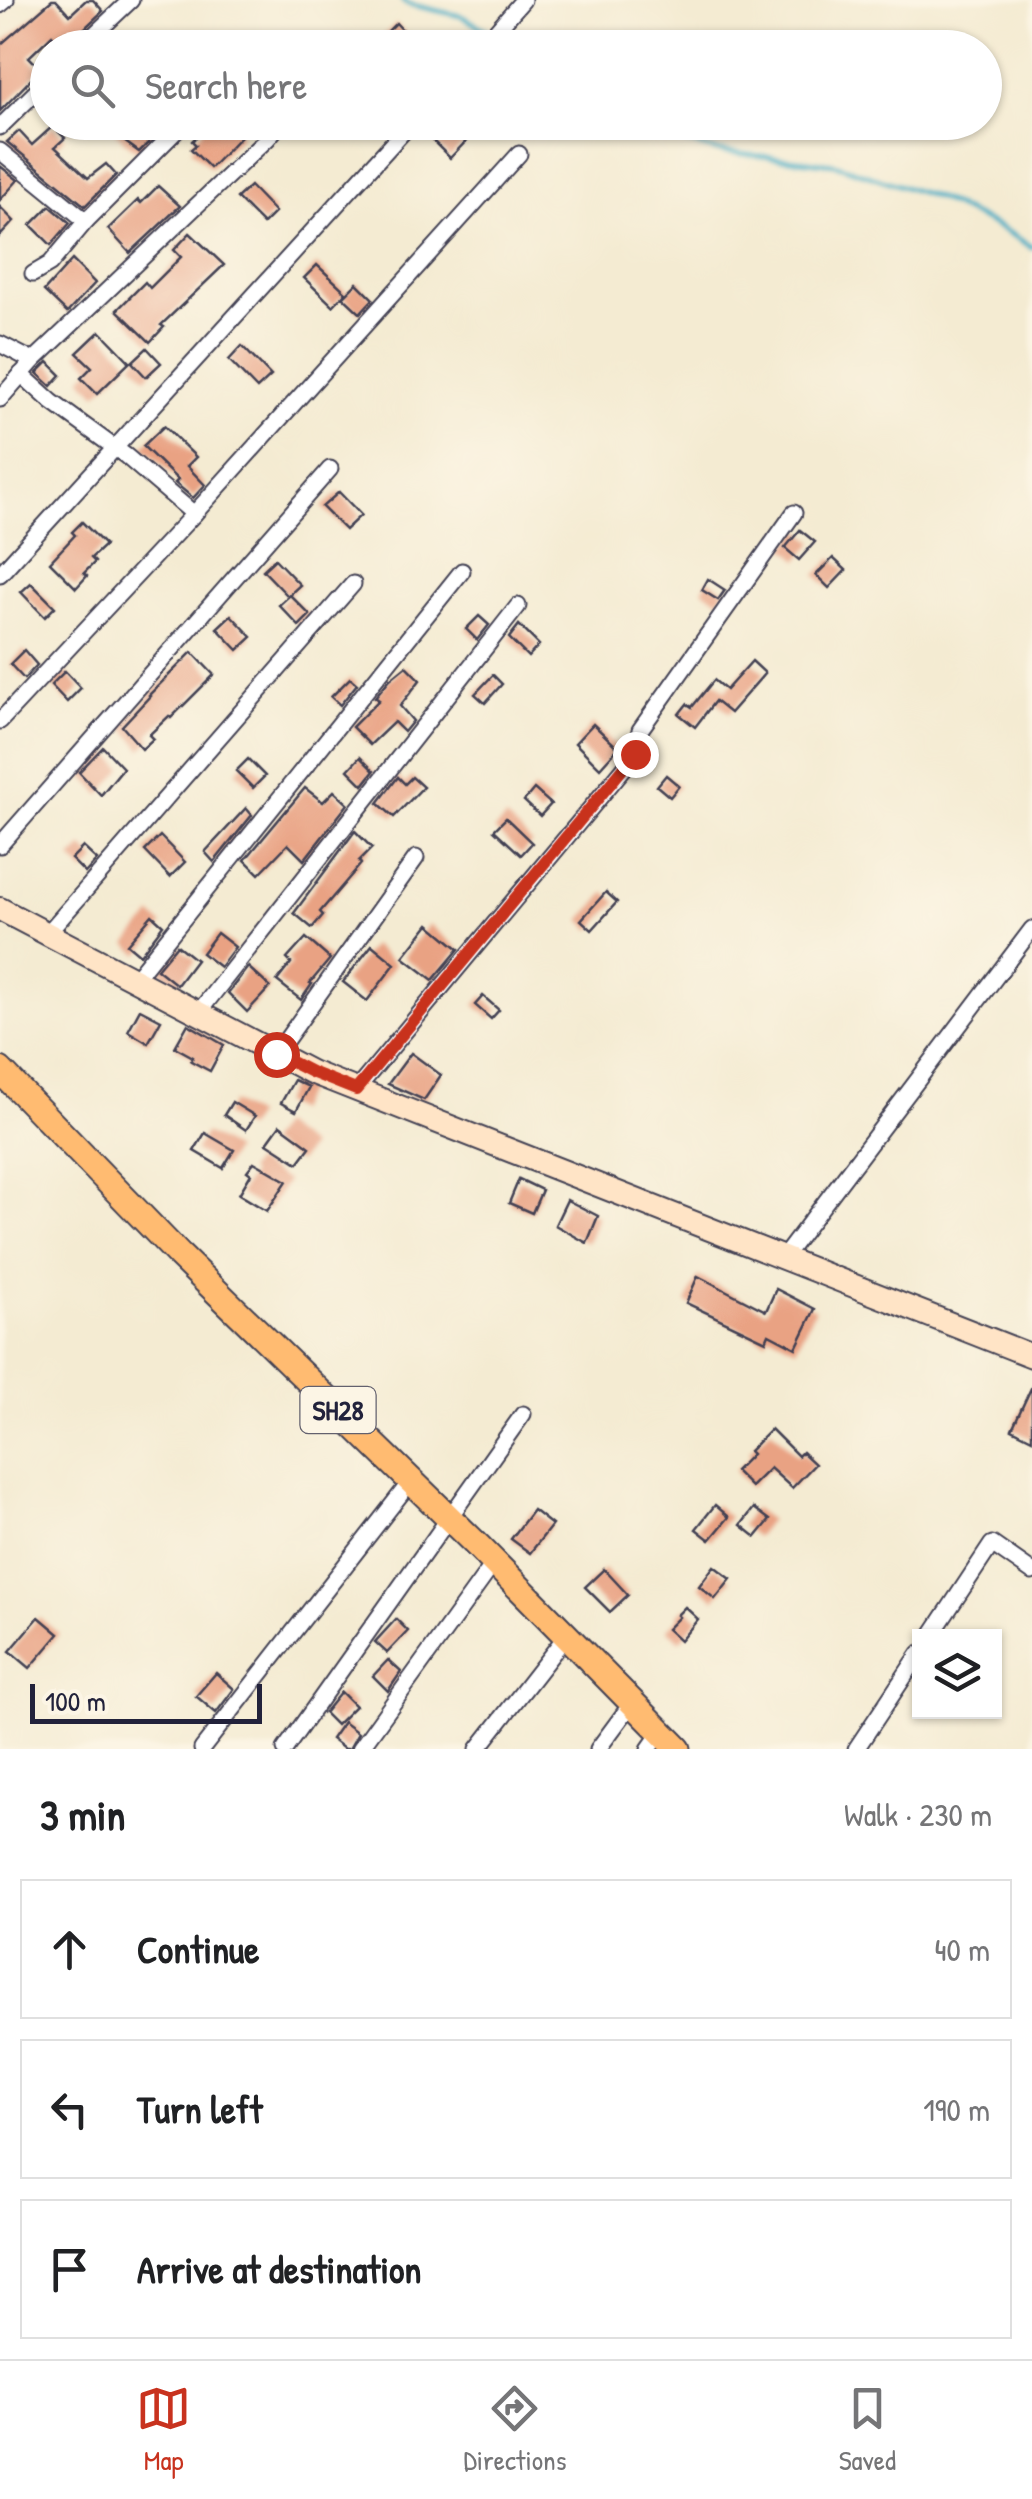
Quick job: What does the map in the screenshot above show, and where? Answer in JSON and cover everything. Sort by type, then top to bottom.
[{"type":"main road","name":"SH28","points":[[0,1070],[180,1256],[632,1702],[663,1743]]},
{"type":"street","points":[[0,5],[6,0]]},
{"type":"street","points":[[101,30],[131,0]]},
{"type":"street","points":[[496,30],[522,0]]},
{"type":"street","points":[[0,127],[30,98]]},
{"type":"street","points":[[34,274],[50,264],[86,221],[167,140]]},
{"type":"street","points":[[0,399],[33,360],[266,140]]},
{"type":"street","points":[[0,574],[396,140]]},
{"type":"street","points":[[0,151],[86,221]]},
{"type":"street","points":[[0,721],[194,514],[519,154]]},
{"type":"street","points":[[0,344],[33,360]]},
{"type":"street","points":[[21,374],[194,514]]},
{"type":"street","points":[[0,844],[330,469]]},
{"type":"street","points":[[356,1090],[635,754],[640,730],[794,513]]},
{"type":"street","points":[[134,980],[462,571]]},
{"type":"street","points":[[48,934],[352,584]]},
{"type":"street","points":[[198,1013],[518,606]]},
{"type":"street","points":[[276,1054],[416,858]]},
{"type":"street","points":[[0,909],[311,1072],[1032,1356]]},
{"type":"street","points":[[783,1258],[1032,929]]},
{"type":"street","points":[[285,1749],[522,1414]]},
{"type":"street","points":[[202,1749],[411,1482]]},
{"type":"street","points":[[936,1629],[992,1544],[1032,1572]]},
{"type":"street","points":[[360,1749],[494,1562]]},
{"type":"street","points":[[478,1749],[566,1636]]},
{"type":"street","points":[[856,1749],[912,1666]]},
{"type":"street","points":[[598,1749],[632,1702]]},
{"type":"building","points":[[52,0],[70,15],[86,0],[93,0],[103,11],[83,30],[30,30],[30,80],[0,111],[0,45]]},
{"type":"building","points":[[19,131],[32,145],[38,140],[63,140],[55,147],[88,178],[106,164],[116,175],[85,206],[7,142]]},
{"type":"building","points":[[123,140],[151,140],[139,152]]},
{"type":"building","points":[[237,140],[210,168],[191,149],[196,145],[192,141]]},
{"type":"building","points":[[432,140],[467,140],[450,158]]},
{"type":"building","points":[[0,166],[18,180],[0,200]]},
{"type":"building","points":[[158,186],[180,206],[130,253],[108,229]]},
{"type":"building","points":[[250,186],[275,212],[263,224],[237,198]]},
{"type":"building","points":[[50,206],[70,223],[51,245],[31,225]]},
{"type":"building","points":[[0,207],[14,221],[0,236]]},
{"type":"building","points":[[190,233],[224,265],[161,325],[164,327],[150,342],[117,310],[145,282],[150,288],[181,257],[174,250]]},
{"type":"building","points":[[72,260],[95,283],[67,313],[44,291]]},
{"type":"building","points":[[317,265],[346,292],[333,306],[304,278]]},
{"type":"building","points":[[357,283],[373,299],[360,313],[343,297]]},
{"type":"building","points":[[100,331],[130,362],[97,394],[81,378],[92,367],[77,353]]},
{"type":"building","points":[[242,346],[271,376],[257,389],[229,360]]},
{"type":"building","points":[[147,348],[161,363],[146,377],[132,362]]},
{"type":"building","points":[[48,362],[61,375],[51,386],[37,373]]},
{"type":"building","points":[[164,426],[196,457],[187,466],[205,485],[193,498],[143,446]]},
{"type":"building","points":[[339,492],[361,515],[345,530],[322,507]]},
{"type":"building","points":[[82,522],[105,545],[91,558],[95,562],[76,588],[50,562]]},
{"type":"building","points":[[800,530],[815,542],[799,560],[785,548]]},
{"type":"building","points":[[833,558],[846,570],[829,588],[816,575]]},
{"type":"building","points":[[275,559],[300,585],[288,596],[263,570]]},
{"type":"building","points":[[708,579],[725,590],[718,600],[702,590]]},
{"type":"building","points":[[31,583],[55,607],[45,617],[21,592]]},
{"type":"building","points":[[290,595],[310,615],[299,626],[279,605]]},
{"type":"building","points":[[231,615],[252,637],[238,650],[217,628]]},
{"type":"building","points":[[479,616],[489,625],[477,640],[466,629]]},
{"type":"building","points":[[519,625],[539,645],[528,657],[509,638]]},
{"type":"building","points":[[24,650],[37,665],[24,679],[10,664]]},
{"type":"building","points":[[192,652],[214,675],[149,735],[153,739],[142,749],[122,726]]},
{"type":"building","points":[[752,661],[765,673],[730,713],[715,701],[695,727],[679,714],[687,704],[692,707],[714,680],[726,690]]},
{"type":"building","points":[[406,666],[420,680],[400,706],[413,721],[404,732],[394,722],[370,745],[352,727],[379,700],[375,697],[390,679]]},
{"type":"building","points":[[65,671],[81,688],[67,702],[51,685]]},
{"type":"building","points":[[493,675],[502,684],[485,703],[475,694]]},
{"type":"building","points":[[350,678],[357,684],[340,705],[331,697]]},
{"type":"building","points":[[593,724],[618,748],[600,768],[575,743]]},
{"type":"building","points":[[103,747],[123,768],[101,795],[79,772]]},
{"type":"building","points":[[360,757],[374,771],[363,785],[348,770]]},
{"type":"building","points":[[248,759],[265,776],[253,788],[236,771]]},
{"type":"building","points":[[666,775],[679,786],[670,797],[657,786]]},
{"type":"building","points":[[398,777],[405,784],[412,777],[423,787],[394,817],[378,803]]},
{"type":"building","points":[[305,788],[323,802],[334,791],[348,804],[304,860],[288,844],[259,874],[245,860]]},
{"type":"building","points":[[534,789],[551,804],[540,816],[524,801]]},
{"type":"building","points":[[246,808],[252,815],[214,862],[205,852]]},
{"type":"building","points":[[506,818],[532,843],[521,855],[494,830]]},
{"type":"building","points":[[355,831],[372,848],[320,912],[323,915],[312,928],[294,913]]},
{"type":"building","points":[[160,836],[185,862],[170,877],[145,851]]},
{"type":"building","points":[[83,847],[97,860],[85,873],[71,859]]},
{"type":"building","points":[[606,892],[617,902],[592,930],[581,920]]},
{"type":"building","points":[[152,915],[163,925],[140,955],[127,944]]},
{"type":"building","points":[[429,924],[459,949],[433,980],[403,957]]},
{"type":"building","points":[[217,933],[235,947],[220,967],[202,953]]},
{"type":"building","points":[[306,938],[330,959],[301,1000],[277,981],[291,963],[287,959]]},
{"type":"building","points":[[177,945],[196,960],[177,985],[157,969]]},
{"type":"building","points":[[372,945],[395,964],[367,1001],[343,982]]},
{"type":"building","points":[[248,967],[270,987],[247,1012],[228,993]]},
{"type":"building","points":[[483,996],[499,1010],[491,1019],[475,1005]]},
{"type":"building","points":[[140,1009],[161,1020],[148,1043],[128,1031]]},
{"type":"building","points":[[188,1024],[224,1045],[210,1071],[175,1047]]},
{"type":"building","points":[[411,1053],[441,1075],[424,1100],[388,1084]]},
{"type":"building","points":[[294,1080],[309,1087],[296,1111],[281,1103]]},
{"type":"building","points":[[232,1102],[255,1116],[246,1130],[224,1115]]},
{"type":"building","points":[[280,1125],[310,1147],[298,1163],[267,1143]]},
{"type":"building","points":[[205,1133],[234,1150],[223,1168],[194,1151]]},
{"type":"building","points":[[254,1162],[287,1181],[267,1211],[239,1194]]},
{"type":"building","points":[[519,1179],[542,1190],[532,1213],[509,1203]]},
{"type":"building","points":[[567,1200],[598,1216],[587,1243],[555,1225]]},
{"type":"building","points":[[698,1276],[766,1311],[776,1289],[815,1309],[796,1348],[769,1334],[766,1341],[686,1303]]},
{"type":"building","points":[[1032,1386],[1032,1439],[1012,1429]]},
{"type":"building","points":[[771,1429],[798,1456],[802,1452],[815,1464],[792,1488],[770,1468],[751,1487],[735,1471]]},
{"type":"building","points":[[715,1505],[729,1517],[710,1540],[696,1529]]},
{"type":"building","points":[[754,1508],[770,1520],[756,1537],[741,1525]]},
{"type":"building","points":[[533,1510],[552,1525],[530,1553],[511,1539]]},
{"type":"building","points":[[714,1566],[731,1579],[715,1599],[699,1586]]},
{"type":"building","points":[[604,1569],[628,1595],[610,1612],[585,1587]]},
{"type":"building","points":[[685,1607],[698,1619],[680,1641],[667,1629]]},
{"type":"building","points":[[39,1617],[59,1634],[30,1668],[10,1651]]},
{"type":"building","points":[[396,1619],[408,1631],[387,1653],[375,1642]]},
{"type":"building","points":[[388,1660],[401,1672],[388,1691],[373,1676]]},
{"type":"building","points":[[216,1673],[234,1689],[216,1713],[196,1696]]},
{"type":"building","points":[[341,1692],[355,1706],[336,1725],[324,1713]]},
{"type":"building","points":[[343,1722],[358,1733],[349,1749],[331,1739]]},
{"type":"waterway","points":[[402,0],[461,16],[486,30]]},
{"type":"waterway","points":[[678,140],[716,151],[835,164],[937,198],[1032,247]]},
{"type":"route","points":[[276,1054],[356,1090],[635,754]]}]
